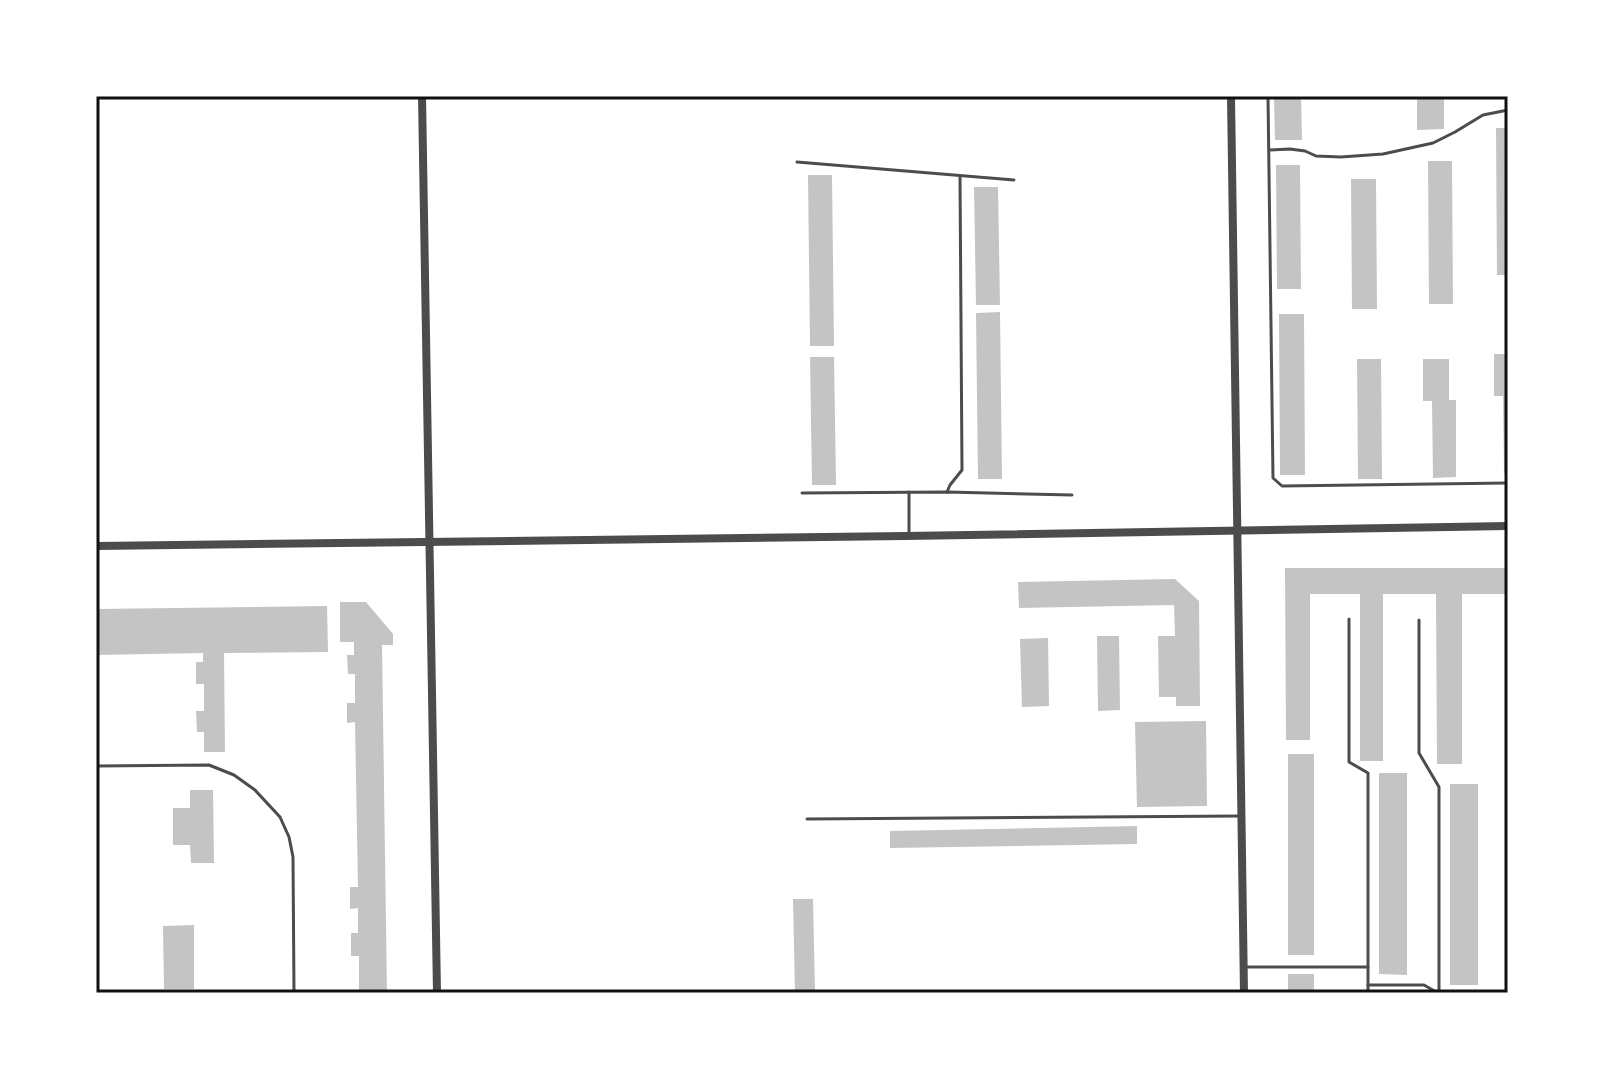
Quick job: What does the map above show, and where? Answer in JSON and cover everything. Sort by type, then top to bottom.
[{"type":"street","points":[[422,96],[437,993]]},
{"type":"street","points":[[1231,96],[1244,993]]},
{"type":"street","points":[[96,546],[1508,526]]},
{"type":"lane","points":[[1268,96],[1273,478],[1282,486],[1508,483]]},
{"type":"lane","points":[[1269,150],[1290,149],[1316,156],[1341,157],[1383,154],[1433,143],[1483,115],[1508,110]]},
{"type":"lane","points":[[797,162],[1014,180]]},
{"type":"lane","points":[[947,492],[962,470],[960,176]]},
{"type":"lane","points":[[909,492],[909,536]]},
{"type":"lane","points":[[802,493],[1072,495]]},
{"type":"lane","points":[[1349,619],[1349,762],[1368,773],[1368,993]]},
{"type":"lane","points":[[1368,985],[1424,985],[1438,993],[1439,787],[1419,753],[1419,620]]},
{"type":"lane","points":[[96,766],[209,765],[234,775],[266,800],[280,817],[293,857],[294,993]]},
{"type":"lane","points":[[807,819],[1241,816]]},
{"type":"lane","points":[[1243,967],[1368,967]]},
{"type":"building","points":[[1274,96],[1301,96],[1302,140],[1275,140]]},
{"type":"building","points":[[1417,96],[1444,96],[1444,129],[1417,130]]},
{"type":"building","points":[[1496,128],[1508,128],[1508,275],[1497,275]]},
{"type":"building","points":[[1428,161],[1452,161],[1453,304],[1429,304]]},
{"type":"building","points":[[1276,165],[1300,165],[1301,289],[1277,289]]},
{"type":"building","points":[[808,175],[832,175],[834,346],[810,346]]},
{"type":"building","points":[[1351,179],[1376,179],[1377,309],[1352,309]]},
{"type":"building","points":[[974,187],[998,187],[1000,305],[976,305]]},
{"type":"building","points":[[1000,312],[1002,479],[978,479],[976,313]]},
{"type":"building","points":[[1279,314],[1304,314],[1305,475],[1280,475]]},
{"type":"building","points":[[1494,354],[1508,354],[1508,473],[1504,473],[1503,396],[1494,396]]},
{"type":"building","points":[[810,357],[834,357],[836,485],[812,485]]},
{"type":"building","points":[[1357,359],[1381,359],[1382,479],[1358,479]]},
{"type":"building","points":[[1423,359],[1449,359],[1449,400],[1456,400],[1456,477],[1433,478],[1432,401],[1423,401]]},
{"type":"building","points":[[1285,568],[1508,568],[1508,594],[1462,594],[1462,764],[1437,764],[1436,594],[1383,594],[1383,761],[1360,761],[1360,594],[1310,594],[1310,740],[1286,740]]},
{"type":"building","points":[[1175,579],[1199,601],[1200,706],[1176,706],[1176,697],[1159,697],[1158,636],[1175,636],[1174,605],[1019,608],[1018,582]]},
{"type":"building","points":[[340,602],[366,602],[393,634],[393,645],[382,645],[387,993],[359,993],[359,956],[351,956],[351,933],[358,933],[358,908],[350,909],[350,887],[358,887],[355,722],[347,723],[347,703],[355,703],[355,674],[348,674],[347,655],[354,655],[354,642],[340,642]]},
{"type":"building","points":[[327,606],[328,652],[224,653],[225,752],[204,752],[204,732],[197,732],[196,711],[204,711],[204,684],[196,684],[196,662],[203,662],[203,653],[96,655],[96,609]]},
{"type":"building","points":[[1097,636],[1119,636],[1120,710],[1098,711]]},
{"type":"building","points":[[1048,638],[1049,706],[1022,707],[1020,639]]},
{"type":"building","points":[[1206,721],[1207,806],[1137,807],[1135,722]]},
{"type":"building","points":[[1288,754],[1314,754],[1314,955],[1288,955]]},
{"type":"building","points":[[1379,773],[1407,773],[1407,975],[1379,974]]},
{"type":"building","points":[[1450,784],[1478,784],[1478,985],[1450,985]]},
{"type":"building","points":[[190,790],[213,790],[214,863],[191,863],[190,845],[173,845],[173,808],[190,808]]},
{"type":"building","points":[[1137,826],[1137,844],[890,848],[890,831]]},
{"type":"building","points":[[793,899],[813,899],[815,993],[795,993]]},
{"type":"building","points":[[194,925],[194,989],[164,989],[163,926]]},
{"type":"building","points":[[1288,974],[1314,974],[1314,993],[1288,993]]}]
